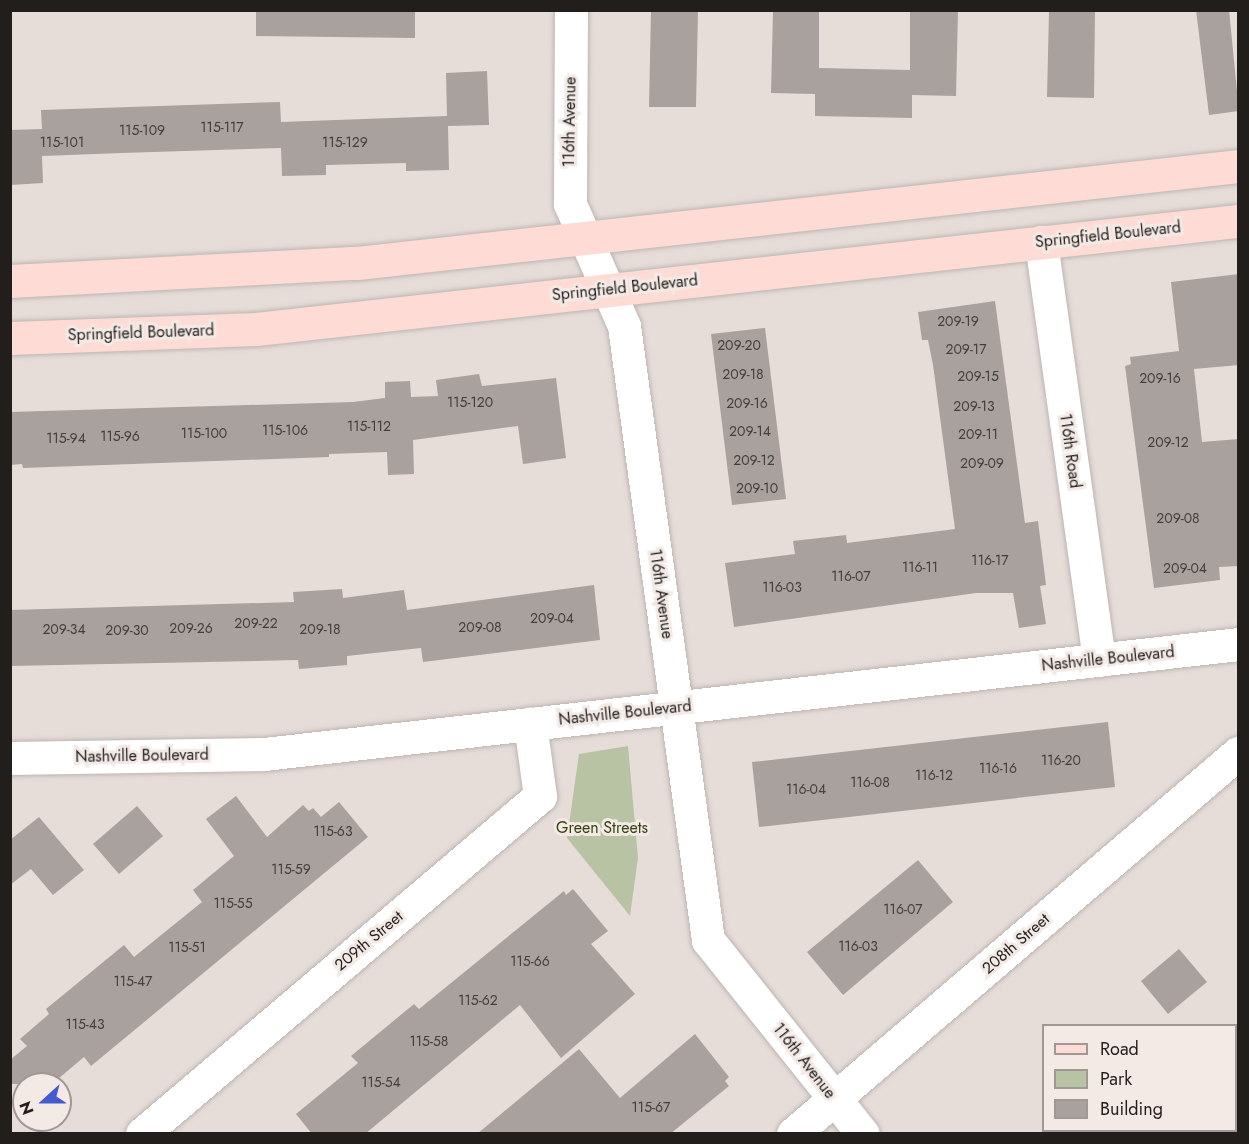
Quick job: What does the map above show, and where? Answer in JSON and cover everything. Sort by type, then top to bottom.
[{"type":"main road","points":[[10,281],[357,263],[1239,166]]},
{"type":"main road","name":"Springfield Boulevard","points":[[10,338],[256,329],[1239,221]]},
{"type":"street","name":"116th Avenue","points":[[571,10],[570,204],[624,326],[708,940],[862,1134]]},
{"type":"street","name":"116th Road","points":[[1041,242],[1099,660]]},
{"type":"street","name":"Nashville Boulevard","points":[[10,758],[264,754],[1239,644]]},
{"type":"street","name":"209th Street","points":[[142,1134],[540,796],[530,724]]},
{"type":"street","name":"208th Street","points":[[793,1134],[1239,753]]},
{"type":"green space","name":"Green Streets","points":[[628,746],[638,858],[630,916],[567,838],[579,754]]},
{"type":"building","points":[[256,10],[415,10],[415,38],[256,36]]},
{"type":"building","points":[[651,10],[698,10],[696,107],[649,107]]},
{"type":"building","points":[[773,10],[819,10],[819,68],[910,70],[910,10],[958,10],[956,96],[912,95],[912,118],[815,116],[815,94],[771,93]]},
{"type":"building","points":[[1049,10],[1095,10],[1094,98],[1047,97]]},
{"type":"building","points":[[1196,10],[1229,10],[1239,111],[1209,115]]},
{"type":"building","points":[[487,71],[489,125],[448,126],[449,170],[406,171],[406,163],[326,165],[326,175],[282,176],[281,148],[122,153],[42,156],[43,183],[10,185],[10,130],[42,129],[41,110],[280,102],[281,122],[447,116],[446,73]]},
{"type":"building","points":[[1239,274],[1239,365],[1194,369],[1202,442],[1239,439],[1239,566],[1219,567],[1220,580],[1154,588],[1125,366],[1131,364],[1130,357],[1179,351],[1171,282]]},
{"type":"building","points":[[995,301],[1025,523],[1038,521],[1046,585],[1040,586],[1046,624],[1019,628],[1013,593],[976,593],[734,627],[725,563],[795,554],[793,541],[846,535],[847,543],[955,529],[933,365],[928,340],[922,340],[918,312]]},
{"type":"building","points":[[765,328],[786,499],[732,505],[711,334]]},
{"type":"building","points":[[479,374],[482,386],[556,378],[566,458],[523,464],[518,426],[413,440],[414,474],[388,475],[387,452],[329,454],[329,457],[23,468],[22,464],[10,465],[10,412],[353,402],[385,398],[385,382],[410,381],[411,397],[438,396],[436,380]]},
{"type":"building","points":[[594,585],[600,640],[423,662],[421,648],[347,656],[347,665],[299,669],[298,660],[10,666],[10,610],[294,602],[293,592],[342,589],[343,598],[404,590],[407,610]]},
{"type":"building","points":[[1108,722],[1115,787],[759,827],[752,762]]},
{"type":"building","points":[[236,796],[267,837],[303,805],[309,811],[313,808],[321,817],[339,802],[368,837],[91,1066],[84,1057],[66,1072],[12,1072],[12,1084],[10,1084],[10,1060],[27,1046],[20,1039],[49,1014],[46,1009],[124,945],[134,957],[202,902],[193,890],[234,856],[206,819]]},
{"type":"building","points":[[137,806],[163,836],[119,874],[93,844]]},
{"type":"building","points":[[39,817],[84,870],[53,895],[31,869],[10,885],[10,840]]},
{"type":"building","points":[[918,860],[953,902],[843,995],[807,952]]},
{"type":"building","points":[[573,889],[608,931],[591,944],[635,994],[561,1058],[520,1005],[365,1134],[312,1134],[296,1114],[358,1063],[351,1056],[414,1004],[419,1009],[564,891],[566,895]]},
{"type":"building","points":[[1179,949],[1207,982],[1168,1014],[1141,981]]},
{"type":"building","points":[[695,1034],[729,1077],[725,1081],[729,1086],[670,1134],[477,1134],[579,1049],[620,1098]]}]
